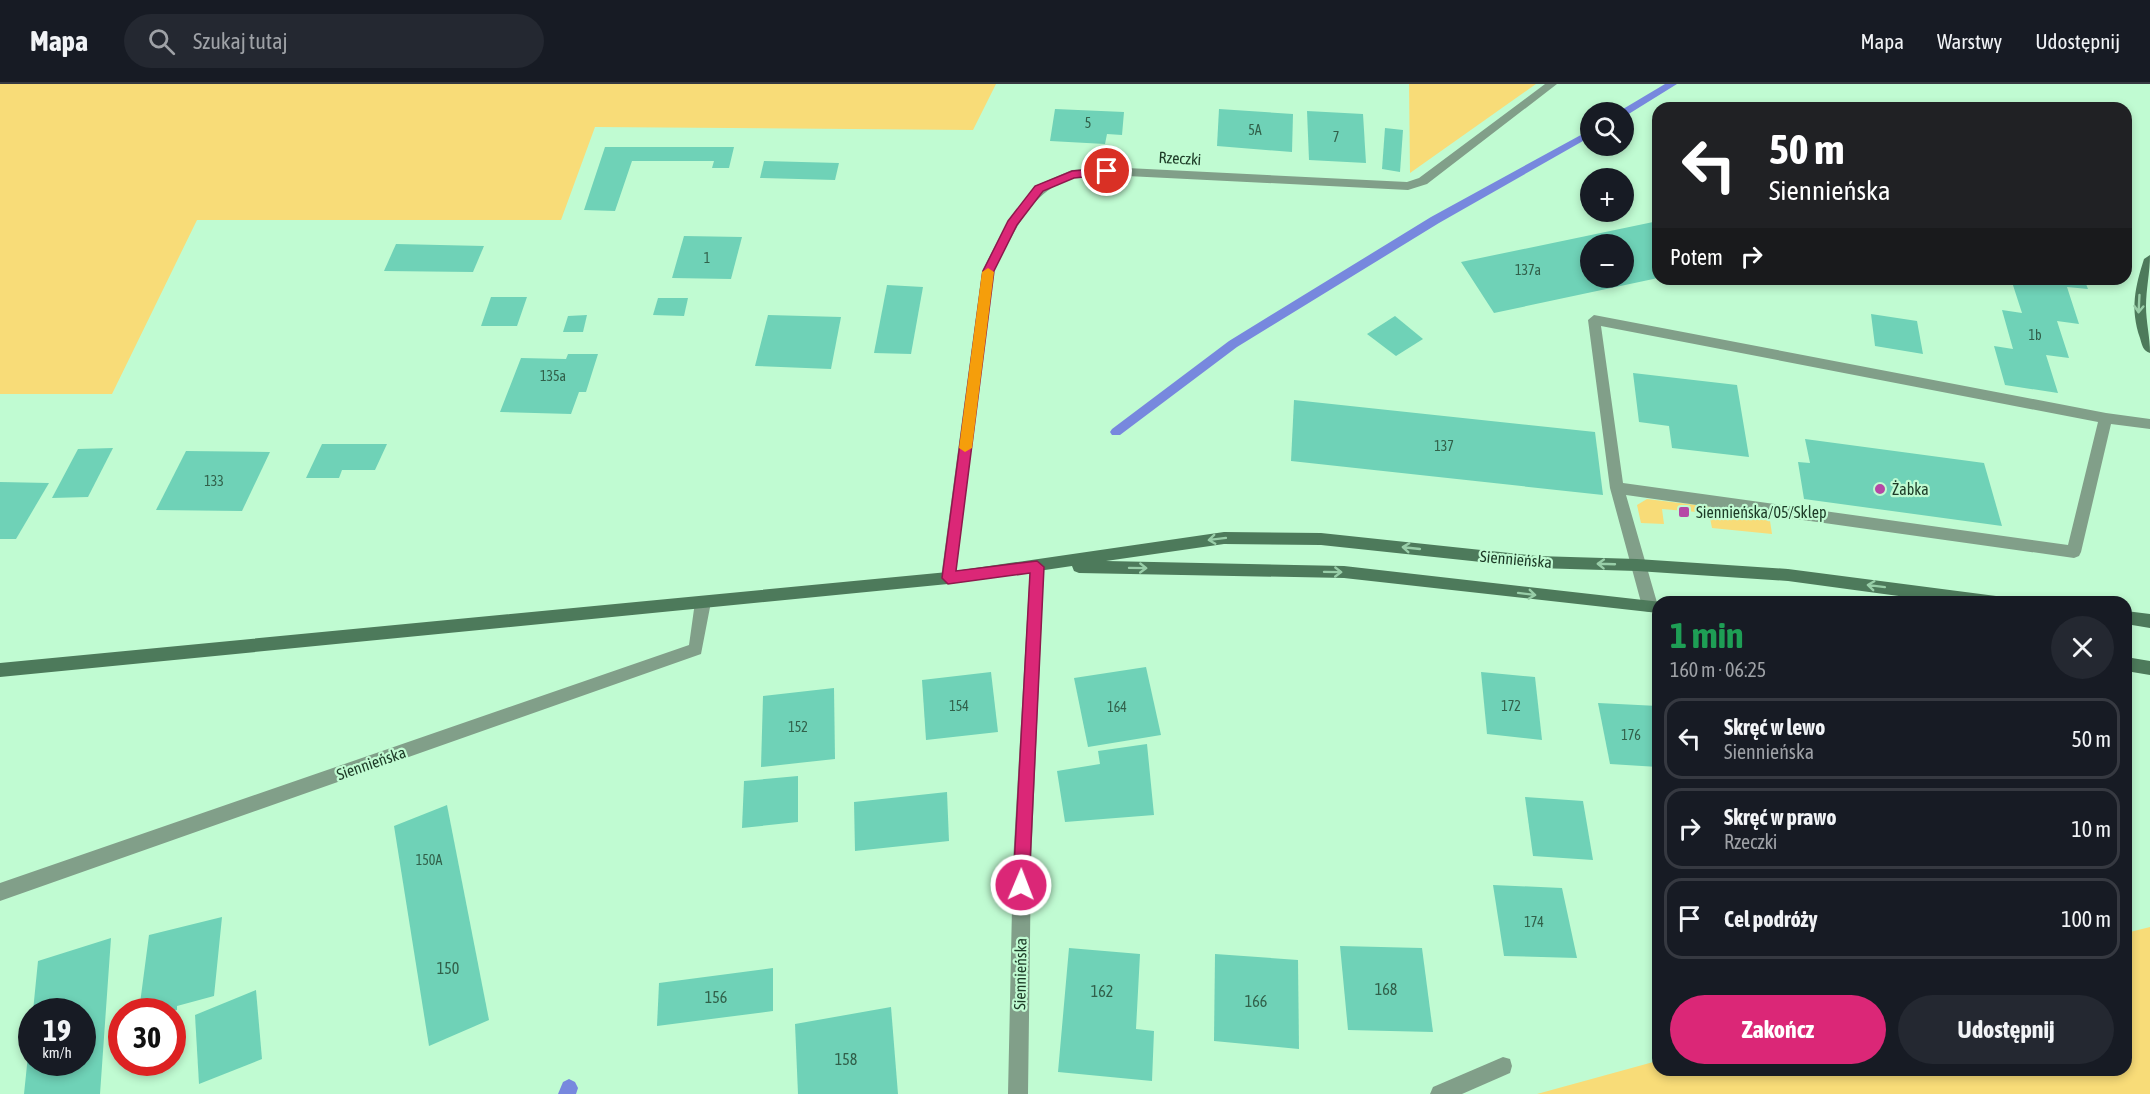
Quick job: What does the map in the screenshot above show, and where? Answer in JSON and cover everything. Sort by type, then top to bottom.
[{"type":"main road","points":[[2150,259],[2138,297],[2138,314],[2150,348]]},
{"type":"main road","name":"Siennieńska","points":[[0,670],[948,578],[1037,567],[1224,538],[1321,539],[1537,562],[1637,565],[1788,575],[1950,596]]},
{"type":"main road","name":"Siennieńska","points":[[1037,567],[1344,572],[1652,607]]},
{"type":"main road","points":[[2132,619],[2150,621]]},
{"type":"main road","points":[[2132,665],[2150,668]]},
{"type":"street","name":"Rzeczki","points":[[948,578],[988,271],[1012,224],[1039,189],[1072,174],[1107,171],[1408,186],[1423,181],[1551,84]]},
{"type":"street","points":[[1652,602],[1637,565],[1617,488],[1594,320],[2106,418],[2150,424]]},
{"type":"street","points":[[1617,488],[2074,552],[2106,418]]},
{"type":"street","name":"Siennieńska","points":[[1018,1094],[1022,862],[1037,567]]},
{"type":"street","name":"Siennieńska","points":[[0,892],[696,649],[703,602]]},
{"type":"street","points":[[1440,1094],[1503,1066]]},
{"type":"shaded area","points":[[0,84],[996,84],[973,130],[595,127],[561,220],[197,220],[112,394],[0,394]]},
{"type":"shaded area","points":[[1409,84],[1536,84],[1410,173]]},
{"type":"shaded area","points":[[1647,499],[1769,514],[1772,534],[1712,528],[1709,513],[1662,509],[1664,524],[1641,523],[1637,505]]},
{"type":"shaded area","points":[[2150,927],[2150,1094],[1537,1094],[1652,1062],[1652,1076],[2132,1076],[2132,932]]},
{"type":"building","points":[[1055,109],[1124,112],[1122,135],[1107,134],[1105,144],[1050,141]]},
{"type":"building","points":[[1219,109],[1293,114],[1292,152],[1217,146]]},
{"type":"building","points":[[1307,111],[1363,114],[1366,163],[1309,160]]},
{"type":"building","points":[[1385,128],[1403,130],[1400,172],[1382,169]]},
{"type":"building","points":[[605,147],[734,147],[729,168],[712,168],[714,161],[632,161],[615,211],[584,210]]},
{"type":"building","points":[[764,161],[839,163],[835,180],[760,178]]},
{"type":"building","points":[[1652,222],[1652,279],[1634,283],[1634,234],[1596,234]]},
{"type":"building","points":[[684,236],[742,237],[731,279],[672,278]]},
{"type":"building","points":[[1580,237],[1580,288],[1611,288],[1494,313],[1461,262]]},
{"type":"building","points":[[396,244],[484,246],[473,272],[384,271]]},
{"type":"building","points":[[887,285],[923,287],[911,354],[874,353]]},
{"type":"building","points":[[2013,285],[2086,285],[2088,289],[2067,287],[2079,324],[2057,321],[2069,358],[2046,355],[2058,393],[2005,385],[1994,346],[2013,349],[2002,310],[2022,313]]},
{"type":"building","points":[[491,297],[527,297],[517,326],[481,326]]},
{"type":"building","points":[[658,298],[688,298],[684,316],[653,315]]},
{"type":"building","points":[[1871,314],[1917,321],[1923,354],[1875,346]]},
{"type":"building","points":[[587,315],[583,332],[563,332],[568,316]]},
{"type":"building","points":[[768,315],[841,317],[831,369],[755,366]]},
{"type":"building","points":[[1395,316],[1423,339],[1396,356],[1367,334]]},
{"type":"building","points":[[568,354],[598,354],[586,392],[579,392],[571,414],[500,412],[521,358],[566,359]]},
{"type":"building","points":[[1633,373],[1737,385],[1749,457],[1672,448],[1669,426],[1639,422]]},
{"type":"building","points":[[1294,400],[1595,432],[1603,495],[1291,461]]},
{"type":"building","points":[[1805,439],[1984,463],[2002,526],[1804,499],[1798,462],[1810,463]]},
{"type":"building","points":[[322,444],[387,444],[375,470],[342,470],[339,478],[306,478]]},
{"type":"building","points":[[113,448],[88,497],[52,498],[78,449]]},
{"type":"building","points":[[186,451],[270,452],[242,511],[156,510]]},
{"type":"building","points":[[0,482],[49,483],[16,539],[0,539]]},
{"type":"building","points":[[1146,667],[1161,735],[1088,747],[1074,678]]},
{"type":"building","points":[[991,672],[998,732],[926,740],[922,680]]},
{"type":"building","points":[[1481,672],[1535,677],[1542,740],[1487,734]]},
{"type":"building","points":[[834,688],[835,759],[761,767],[763,696]]},
{"type":"building","points":[[1598,703],[1652,706],[1652,767],[1610,764]]},
{"type":"building","points":[[1147,744],[1154,815],[1065,822],[1057,771],[1100,764],[1098,751]]},
{"type":"building","points":[[798,776],[798,822],[742,828],[744,781]]},
{"type":"building","points":[[947,792],[949,841],[855,851],[854,802]]},
{"type":"building","points":[[1525,797],[1583,801],[1593,860],[1533,856]]},
{"type":"building","points":[[447,805],[489,1020],[429,1046],[394,826]]},
{"type":"building","points":[[1493,885],[1562,888],[1577,958],[1504,956]]},
{"type":"building","points":[[222,917],[214,996],[186,1004],[186,998],[141,998],[149,935]]},
{"type":"building","points":[[111,938],[100,1094],[24,1094],[26,1076],[96,1076],[96,998],[34,998],[38,961]]},
{"type":"building","points":[[1340,946],[1422,948],[1433,1032],[1348,1030]]},
{"type":"building","points":[[1069,948],[1140,954],[1136,1029],[1154,1031],[1152,1081],[1058,1072]]},
{"type":"building","points":[[1215,954],[1298,960],[1299,1049],[1214,1041]]},
{"type":"building","points":[[773,968],[773,1011],[657,1026],[659,983]]},
{"type":"building","points":[[256,990],[262,1059],[199,1084],[195,1015]]},
{"type":"building","points":[[891,1007],[898,1094],[798,1094],[795,1024]]},
{"type":"waterway","points":[[1634,106],[1672,84]]},
{"type":"waterway","points":[[1116,432],[1233,344],[1435,220],[1580,139]]},
{"type":"waterway","points":[[567,1094],[569,1088]]},
{"type":"slow traffic","points":[[965,448],[988,272]]},
{"type":"place","name":"Żabka","points":[[1880,489]]},
{"type":"place","name":"Siennieńska/05/Sklep","points":[[1684,512]]},
{"type":"route","points":[[1021,885],[1037,567],[948,578],[988,271],[1012,224],[1039,189],[1072,174],[1107,171]]}]
